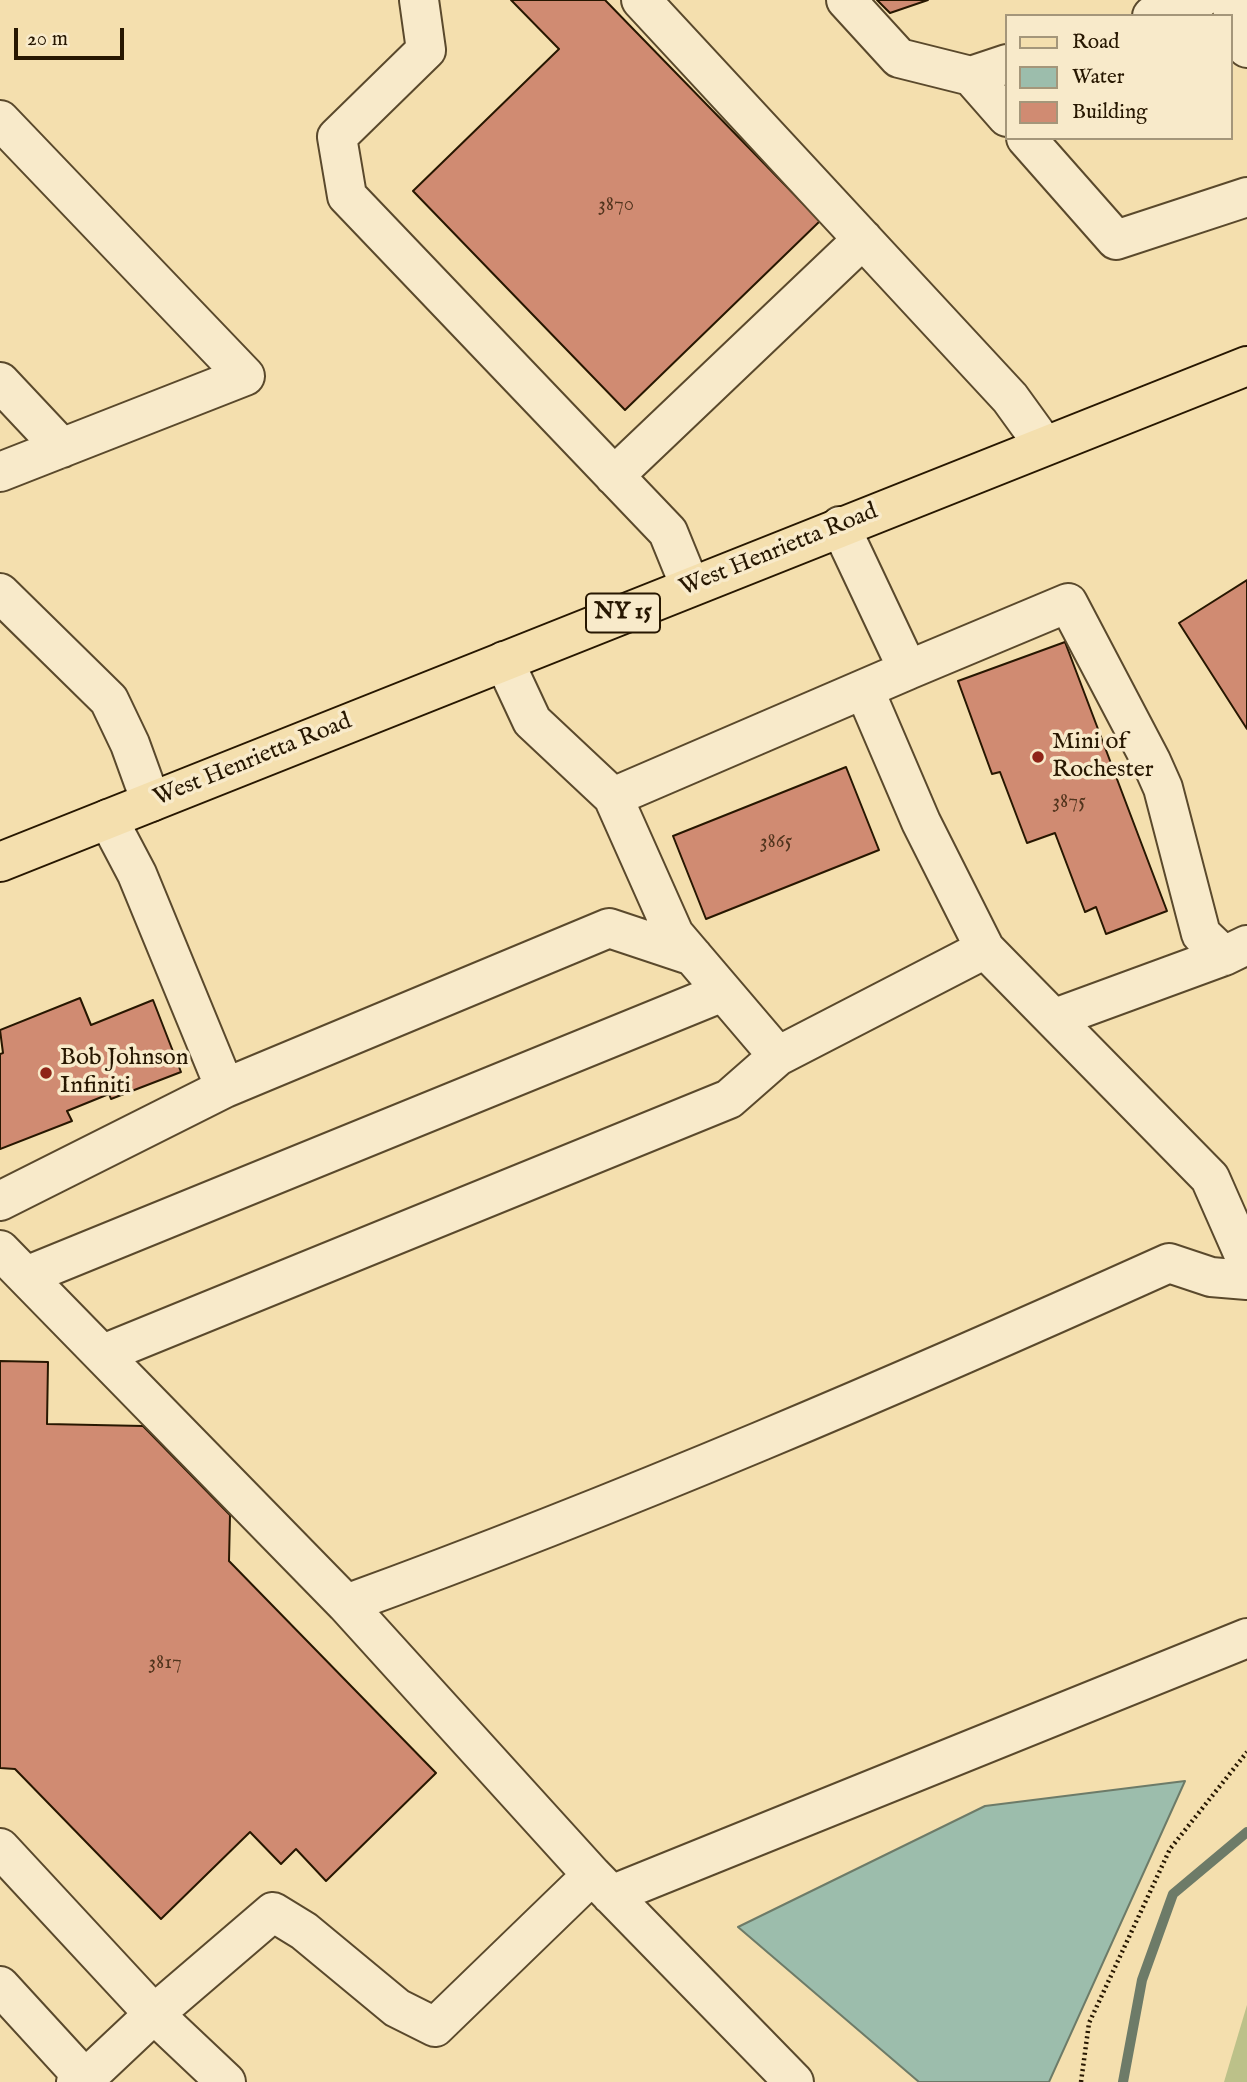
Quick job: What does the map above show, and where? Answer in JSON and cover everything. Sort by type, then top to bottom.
[{"type":"main road","name":"West Henrietta Road","points":[[0,862],[1247,366]]},
{"type":"street","points":[[419,0],[426,50],[337,137],[347,196],[668,532],[690,586]]},
{"type":"street","points":[[641,0],[1010,398],[1044,445]]},
{"type":"street","points":[[846,0],[899,58],[971,76],[1006,64]]},
{"type":"street","points":[[1158,14],[1199,0]]},
{"type":"street","points":[[1229,0],[1247,48]]},
{"type":"street","points":[[971,76],[1006,116]]},
{"type":"street","points":[[0,120],[245,376],[0,472]]},
{"type":"street","points":[[1028,140],[1116,240],[1247,197]]},
{"type":"street","points":[[614,477],[863,239]]},
{"type":"street","points":[[0,382],[62,448]]},
{"type":"street","points":[[841,526],[908,670]]},
{"type":"street","points":[[613,797],[1068,603],[1163,788],[1201,934],[1235,951]]},
{"type":"street","points":[[6,611],[109,700],[130,744],[151,802]]},
{"type":"street","points":[[504,661],[532,721],[613,797],[674,934],[778,1056]]},
{"type":"street","points":[[864,689],[921,822],[985,949],[1210,1178],[1247,1262]]},
{"type":"street","points":[[108,819],[137,874],[225,1088]]},
{"type":"street","points":[[0,1201],[225,1088],[609,928],[693,956]]},
{"type":"street","points":[[103,1354],[730,1098],[778,1056],[985,949]]},
{"type":"street","points":[[1055,1018],[1235,951]]},
{"type":"street","points":[[723,992],[13,1263],[346,1604],[601,1885],[793,2082]]},
{"type":"street","points":[[346,1604],[470,1559],[772,1438],[1169,1263],[1211,1277],[1247,1280]]},
{"type":"street","points":[[0,1986],[83,2081],[154,2014],[273,1912],[304,1931],[397,2008],[435,2027],[601,1885],[1247,1639]]},
{"type":"street","points":[[0,1848],[154,2014],[226,2082]]},
{"type":"path","points":[[1081,2082],[1088,2022],[1170,1849],[1247,1752]]},
{"type":"green space","points":[[1247,2005],[1247,2082],[1224,2082]]},
{"type":"water","points":[[1185,1781],[1049,2082],[919,2082],[738,1927],[985,1806]]},
{"type":"building","points":[[511,0],[605,0],[820,221],[625,410],[413,191],[559,49]]},
{"type":"building","points":[[877,0],[928,0],[890,13]]},
{"type":"building","points":[[1247,580],[1247,729],[1179,623]]},
{"type":"building","points":[[1065,642],[1167,911],[1106,934],[1096,907],[1085,912],[1055,833],[1027,843],[1000,772],[992,774],[958,681]]},
{"type":"building","points":[[846,767],[879,850],[706,919],[673,836]]},
{"type":"building","points":[[80,998],[91,1025],[153,1000],[181,1072],[111,1099],[109,1094],[67,1111],[72,1121],[0,1149],[0,1054],[3,1053],[0,1030]]},
{"type":"building","points":[[0,1361],[48,1362],[47,1424],[143,1426],[230,1515],[229,1561],[436,1773],[326,1881],[296,1849],[281,1864],[250,1832],[161,1919],[15,1769],[0,1768]]},
{"type":"waterway","points":[[1123,2082],[1142,1980],[1173,1894],[1247,1832]]},
{"type":"place","name":"Mini of Rochester","points":[[1038,757]]},
{"type":"place","name":"Bob Johnson Infiniti","points":[[46,1073]]}]
